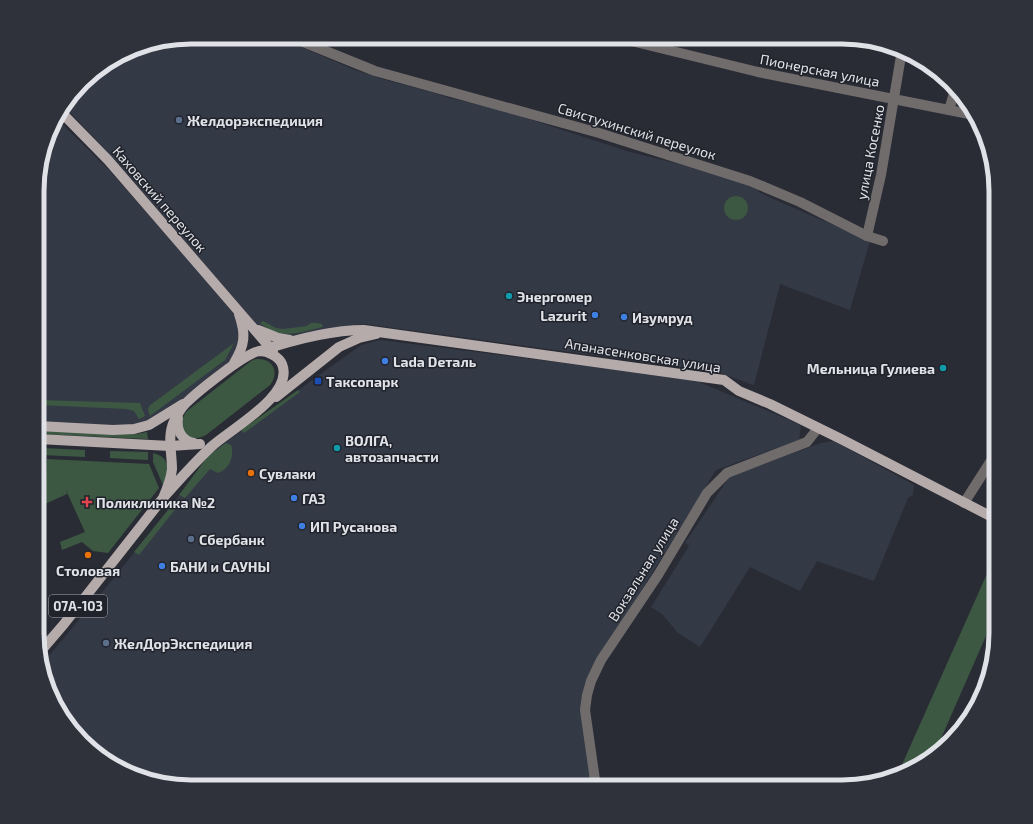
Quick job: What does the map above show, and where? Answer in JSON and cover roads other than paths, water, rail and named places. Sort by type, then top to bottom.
[{"type":"main road","name":"Каховский переулок","points":[[65,116],[108,160],[253,326],[282,363]]},
{"type":"main road","points":[[232,366],[242,348],[244,340],[242,322],[237,308]]},
{"type":"main road","points":[[253,326],[278,338],[298,340]]},
{"type":"main road","points":[[44,426],[113,430],[140,428],[149,425],[191,398],[241,359],[252,353],[298,340],[351,330],[364,330],[386,334]]},
{"type":"main road","points":[[162,498],[212,446],[339,347],[359,338],[376,334],[386,334]]},
{"type":"main road","name":"Апанасенковская улица","points":[[386,334],[724,380],[739,391],[818,428],[989,516]]},
{"type":"main road","points":[[260,351],[269,353],[276,357],[282,363],[284,370],[283,378],[279,387],[267,403]]},
{"type":"main road","points":[[162,498],[169,483],[172,469],[170,446],[172,427],[185,404],[191,398]]},
{"type":"main road","points":[[178,415],[178,430],[181,435],[185,440],[191,443],[200,444]]},
{"type":"main road","points":[[44,439],[170,446],[210,442],[229,432]]},
{"type":"main road","points":[[151,445],[165,453],[170,461],[172,469]]},
{"type":"main road","name":"07А-103","points":[[44,647],[162,498]]},
{"type":"street","name":"Свистухинский переулок","points":[[308,44],[375,71],[599,133],[750,181],[800,202],[867,236],[883,241]]},
{"type":"street","name":"Пионерская улица","points":[[651,44],[758,72],[966,114]]},
{"type":"street","name":"улица Косенко","points":[[867,236],[881,174],[901,56]]},
{"type":"street","points":[[949,110],[953,96]]},
{"type":"street","name":"Вокзальная улица","points":[[595,780],[585,710],[591,681],[601,660],[658,575],[707,493],[727,473],[807,442],[818,428]]},
{"type":"street","points":[[964,503],[989,464]]},
{"type":"place","name":"Желдорэкспедиция","points":[[179,120]]},
{"type":"place","name":"Энергомер","points":[[509,296]]},
{"type":"place","name":"Lazurit","points":[[595,315]]},
{"type":"place","name":"Изумруд","points":[[624,317]]},
{"type":"place","name":"Lada Dеталь","points":[[385,361]]},
{"type":"place","name":"Мельница Гулиева","points":[[943,368]]},
{"type":"place","name":"Таксопарк","points":[[318,381]]},
{"type":"place","name":"ВОЛГА, автозапчасти","points":[[337,448]]},
{"type":"place","name":"Сувлаки","points":[[251,473]]},
{"type":"place","name":"ГАЗ","points":[[294,498]]},
{"type":"place","name":"Поликлиника №2","points":[[87,502]]},
{"type":"place","name":"ИП Русанова","points":[[302,526]]},
{"type":"place","name":"Сбербанк","points":[[191,539]]},
{"type":"place","name":"Столовая","points":[[88,555]]},
{"type":"place","name":"БАНИ и САУНЫ","points":[[162,566]]},
{"type":"place","name":"ЖелДорЭкспедиция","points":[[106,643]]}]
